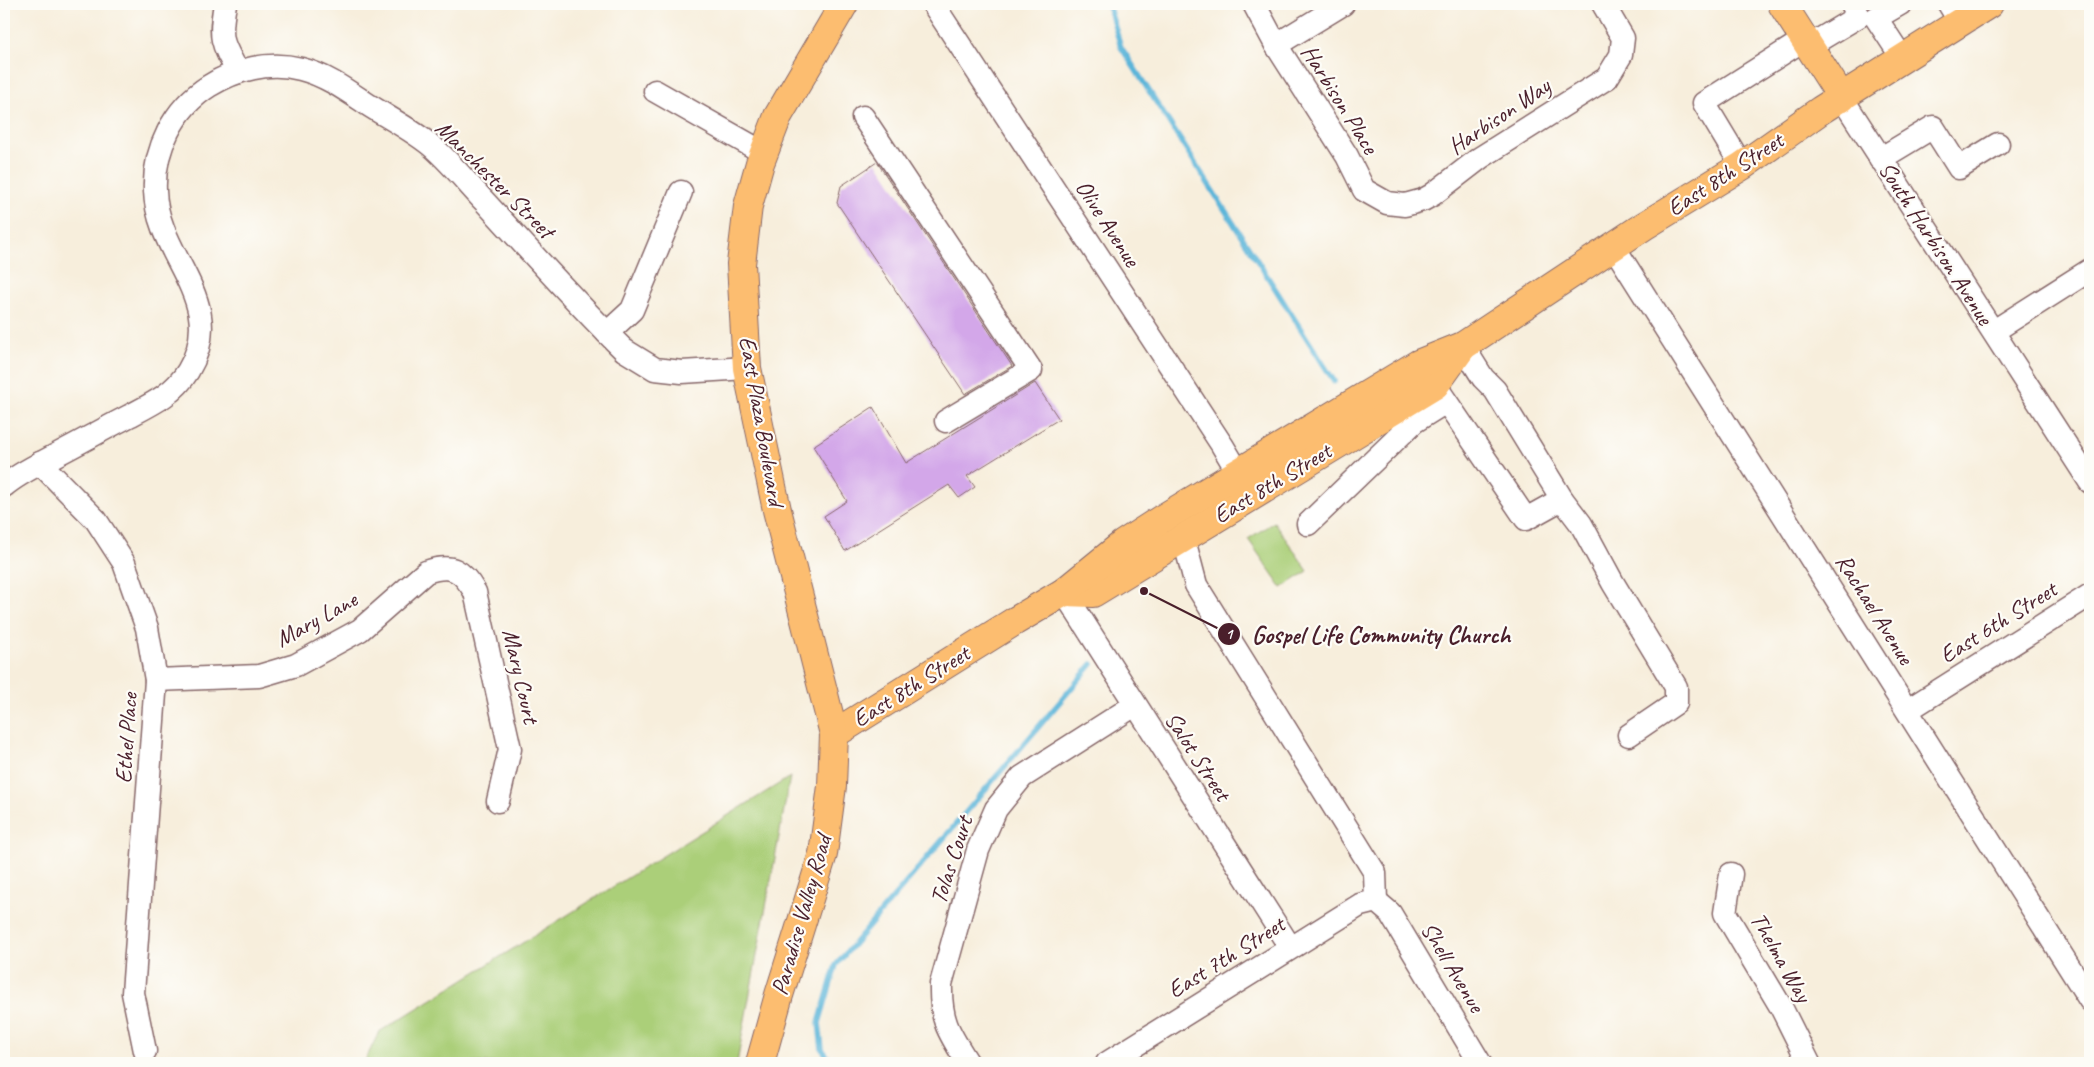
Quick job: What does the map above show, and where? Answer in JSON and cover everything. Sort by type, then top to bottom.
[{"type":"main road","name":"East Plaza Boulevard","points":[[834,734],[777,510],[748,368],[741,264],[748,206],[764,153],[778,116],[845,4]]},
{"type":"main road","name":"South Harbison Avenue","points":[[1782,4],[1842,98]]},
{"type":"main road","name":"East 8th Street","points":[[834,734],[1064,592],[1123,544],[1238,472],[1418,364],[1464,346],[1614,247],[1742,166],[1821,110],[1903,59],[1954,13],[1989,4]]},
{"type":"main road","name":"East 8th Street","points":[[1064,592],[1093,593],[1158,554],[1183,536],[1252,496],[1440,393],[1464,346]]},
{"type":"main road","name":"Paradise Valley Road","points":[[760,1063],[778,995],[823,854],[832,786],[834,734]]},
{"type":"street","points":[[225,4],[221,24],[222,46],[238,72]]},
{"type":"street","name":"Olive Avenue","points":[[933,4],[1252,496]]},
{"type":"street","name":"Harbison Place","points":[[1254,4],[1276,45],[1347,156],[1364,190],[1378,200],[1396,204]]},
{"type":"street","points":[[1276,45],[1343,4]]},
{"type":"street","name":"Harbison Way","points":[[1396,204],[1414,203],[1432,196],[1480,158],[1607,78],[1621,55],[1623,38],[1603,4]]},
{"type":"street","points":[[1742,166],[1704,103],[1862,12],[1900,4]]},
{"type":"street","points":[[1862,12],[1903,59]]},
{"type":"street","name":"Manchester Street","points":[[4,486],[40,463],[162,398],[180,383],[192,363],[200,339],[200,313],[198,301],[159,222],[154,190],[155,175],[163,144],[180,114],[205,88],[238,72],[266,66],[300,69],[330,80],[432,146],[624,350],[655,368],[682,372],[748,368]]},
{"type":"street","points":[[656,91],[764,153]]},
{"type":"street","name":"South Harbison Avenue","points":[[1842,98],[2090,482]]},
{"type":"street","points":[[863,117],[1031,370],[946,421]]},
{"type":"street","points":[[1880,159],[1933,127],[1959,168],[1998,144]]},
{"type":"street","points":[[607,333],[632,310],[681,192]]},
{"type":"street","name":"Rachael Avenue","points":[[1614,247],[2090,1000]]},
{"type":"street","points":[[1994,331],[2090,270]]},
{"type":"street","points":[[1464,346],[1483,378],[1495,390],[1562,499],[1582,524],[1614,583],[1676,687],[1676,703],[1629,735]]},
{"type":"street","points":[[1308,524],[1414,422],[1440,393],[1526,519],[1562,499]]},
{"type":"street","name":"Ethel Place","points":[[40,463],[96,520],[124,563],[147,628],[156,680],[133,993],[145,1051]]},
{"type":"street","points":[[1183,536],[1196,585],[1374,873],[1376,901]]},
{"type":"street","name":"Mary Lane","points":[[156,680],[259,676],[296,665],[360,630],[426,572],[439,568],[456,571]]},
{"type":"street","name":"Mary Court","points":[[456,571],[465,576],[475,592],[510,749],[498,801]]},
{"type":"street","name":"Salot Street","points":[[1064,592],[1134,705],[1290,947]]},
{"type":"street","name":"East 6th Street","points":[[1908,710],[2090,595]]},
{"type":"street","name":"Tolas Court","points":[[968,1063],[946,1029],[940,1005],[941,984],[978,850],[996,809],[1022,778],[1134,705]]},
{"type":"street","name":"Thelma Way","points":[[1731,874],[1725,913],[1781,1007],[1809,1063]]},
{"type":"street","name":"East 7th Street","points":[[1107,1063],[1290,947],[1360,905],[1376,901]]},
{"type":"street","name":"Shell Avenue","points":[[1376,901],[1390,913],[1480,1063]]},
{"type":"green space","points":[[1274,522],[1308,571],[1282,588],[1248,539]]},
{"type":"green space","points":[[790,777],[737,1063],[364,1063],[379,1032]]},
{"type":"building","points":[[877,162],[1012,366],[965,394],[837,203],[841,186]]},
{"type":"building","points":[[1035,383],[1059,419],[967,476],[975,487],[959,498],[949,485],[845,551],[824,516],[847,501],[813,446],[873,407],[906,463]]},
{"type":"waterway","points":[[1108,4],[1121,47],[1334,381]]},
{"type":"waterway","points":[[832,1063],[822,1049],[819,1023],[836,965],[1092,664]]},
{"type":"place","name":"Gospel Life Community Church","points":[[1144,591]]}]
